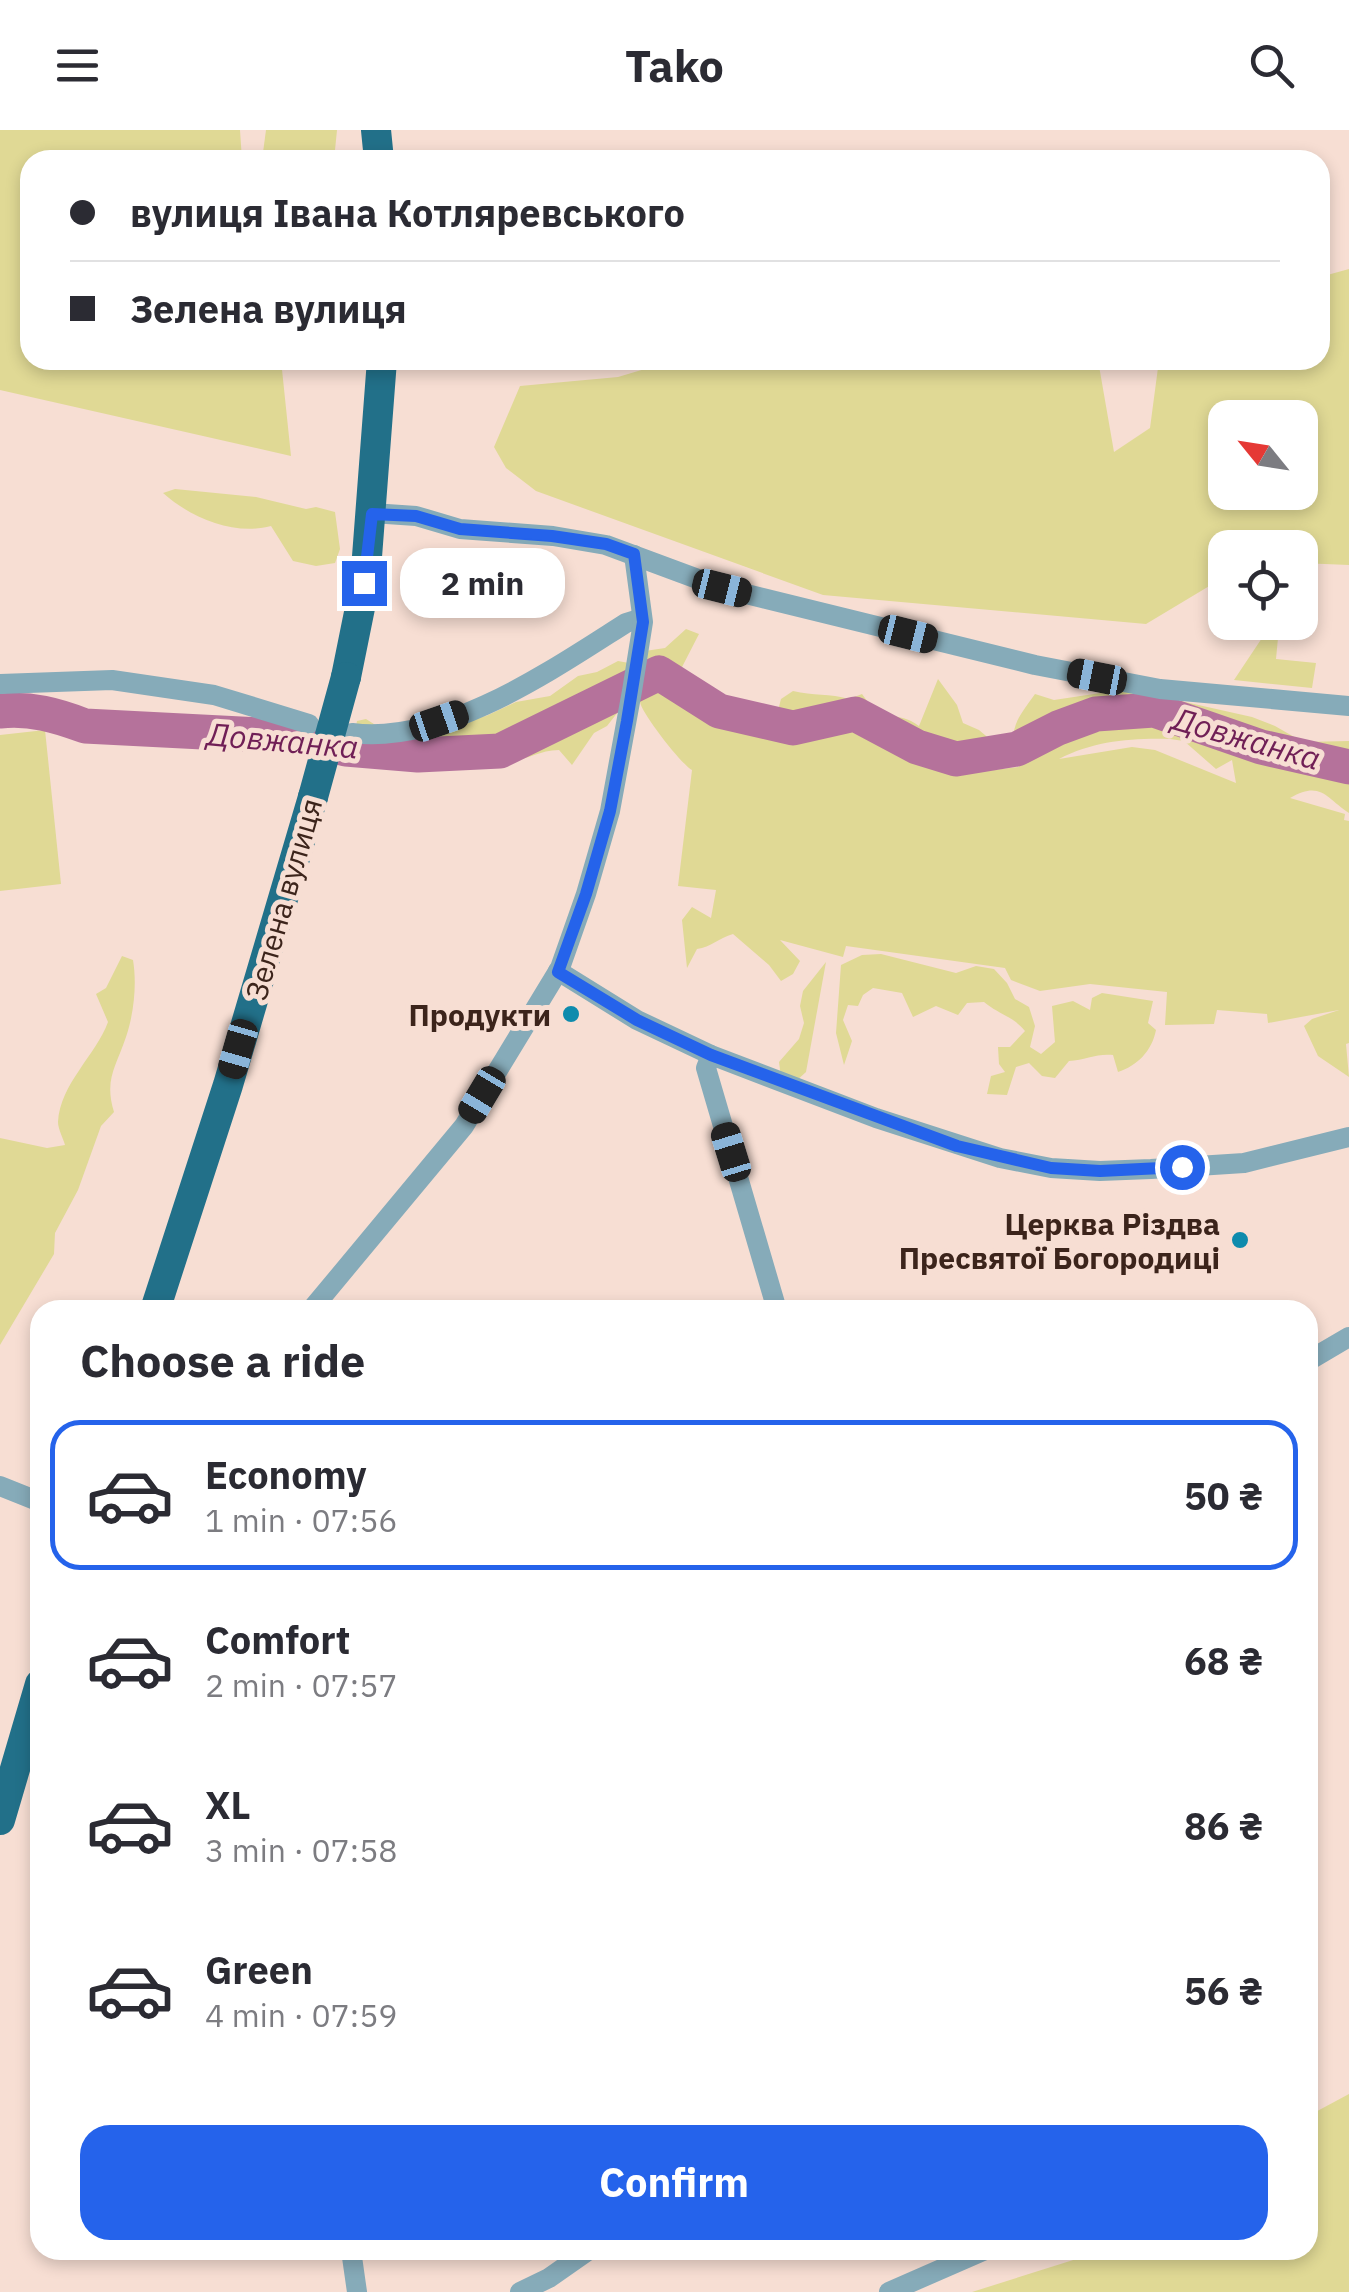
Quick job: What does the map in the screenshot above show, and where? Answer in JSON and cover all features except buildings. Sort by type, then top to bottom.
[{"type":"highway","name":"Зелена вулиця","points":[[159,1300],[228,1085],[346,677],[372,514],[381,370]]},
{"type":"highway","points":[[0,1820],[30,1718]]},
{"type":"street","points":[[372,514],[416,516],[460,529],[606,544],[722,588],[1035,665],[1160,689],[1349,706]]},
{"type":"street","points":[[319,1300],[464,1126],[558,972],[610,811],[634,683],[642,618],[634,554]]},
{"type":"street","points":[[352,733],[415,730],[462,713],[512,691],[626,623],[642,618]]},
{"type":"street","points":[[0,684],[112,680],[214,694],[309,724]]},
{"type":"street","points":[[558,972],[637,1020],[711,1055],[957,1146],[1051,1168],[1100,1171],[1244,1163],[1349,1137]]},
{"type":"street","points":[[711,1055],[706,1068],[774,1300]]},
{"type":"street","points":[[1318,1356],[1349,1337]]},
{"type":"street","points":[[0,1486],[30,1498]]},
{"type":"street","points":[[353,2260],[356,2292]]},
{"type":"street","points":[[520,2292],[574,2260]]},
{"type":"street","points":[[889,2292],[963,2260]]},
{"type":"shaded area","points":[[0,130],[240,130],[241,150],[20,150],[20,370],[282,370],[291,456],[0,390]]},
{"type":"shaded area","points":[[266,130],[337,130],[335,150],[263,150]]},
{"type":"shaded area","points":[[1349,269],[1349,565],[1318,564],[1318,530],[1208,530],[1208,587],[1146,624],[823,595],[536,491],[506,468],[494,447],[520,386],[618,377],[641,370],[1100,370],[1114,452],[1150,428],[1158,370],[1330,370],[1330,274]]},
{"type":"shaded area","points":[[175,489],[256,497],[335,512],[340,549],[335,563],[316,566],[293,561],[271,526],[242,529],[214,523],[163,493]]},
{"type":"shaded area","points":[[686,629],[699,634],[681,669],[694,682],[702,707],[725,705],[776,718],[781,699],[793,691],[849,699],[862,694],[884,714],[919,726],[938,679],[957,705],[963,723],[992,741],[985,765],[977,772],[1019,767],[1013,736],[1035,694],[1054,700],[1127,689],[1252,717],[1303,742],[1349,741],[1349,813],[1316,791],[1290,798],[1345,814],[1344,820],[1349,821],[1349,1077],[1318,1056],[1304,1026],[1312,1019],[1339,1010],[1268,1023],[1267,1014],[1217,1010],[1214,1024],[1165,1025],[1167,992],[1090,984],[1040,991],[1011,980],[1005,968],[846,946],[843,957],[780,940],[800,961],[793,974],[781,981],[769,965],[733,934],[697,949],[687,968],[682,920],[692,907],[711,918],[716,890],[678,886],[692,770],[663,739],[640,702],[650,671],[645,651],[665,648]],"holes":[[[1184,741],[1216,769],[1232,760],[1236,783],[1155,750],[1132,747],[1059,759],[1113,742]]]},
{"type":"shaded area","points":[[1261,640],[1278,640],[1276,659],[1316,663],[1312,688],[1234,680]]},
{"type":"shaded area","points":[[618,661],[629,663],[618,712],[607,726],[594,733],[572,765],[559,750],[509,760],[496,746],[484,745],[468,760],[430,760],[415,768],[398,770],[363,761],[353,742],[357,721],[366,719],[377,726],[456,722],[486,716],[516,702],[550,696],[578,676]]},
{"type":"shaded area","points":[[45,730],[61,884],[0,891],[0,735]]},
{"type":"shaded area","points":[[881,954],[956,973],[976,966],[994,969],[1015,999],[1029,1007],[1035,1026],[1030,1047],[1041,1054],[1055,1042],[1052,1006],[1073,1001],[1090,1010],[1092,998],[1102,993],[1153,1001],[1148,1023],[1156,1030],[1154,1038],[1143,1057],[1118,1072],[1113,1055],[1069,1061],[1055,1078],[1042,1076],[1029,1063],[1016,1067],[1007,1095],[987,1094],[991,1076],[1005,1072],[999,1064],[998,1047],[1010,1047],[1025,1031],[1020,1026],[984,1002],[967,1003],[958,1015],[936,1006],[913,1017],[902,993],[873,988],[863,995],[858,1006],[848,1005],[843,1020],[852,1041],[844,1065],[836,1033],[841,965],[862,955]]},
{"type":"shaded area","points":[[122,956],[133,960],[135,989],[129,1028],[111,1082],[114,1112],[101,1126],[78,1190],[55,1233],[54,1254],[0,1345],[0,1138],[47,1148],[65,1145],[58,1125],[60,1108],[108,1022],[96,994],[106,988]]},
{"type":"shaded area","points":[[826,962],[806,1072],[795,1082],[781,1077],[779,1062],[799,1039],[804,1023],[800,1006],[803,991]]},
{"type":"shaded area","points":[[1349,2094],[1349,2292],[972,2292],[1073,2260],[1318,2260],[1318,2111]]},
{"type":"waterway","name":"Довжанка","points":[[0,711],[43,713],[85,726],[299,737],[346,749],[418,755],[500,751],[659,673],[719,711],[793,728],[855,714],[917,747],[956,759],[1017,749],[1096,714],[1154,710],[1261,747],[1349,767]]},
{"type":"place","name":"Продукти","points":[[571,1014]]},
{"type":"place","name":"Церква Різдва Пресвятої Богородиці","points":[[1240,1240]]},
{"type":"route","points":[[364,583],[372,514],[416,516],[460,529],[606,544],[634,554],[643,622],[627,721],[610,811],[558,972],[637,1020],[711,1055],[957,1146],[1051,1168],[1100,1171],[1182,1167]]}]
